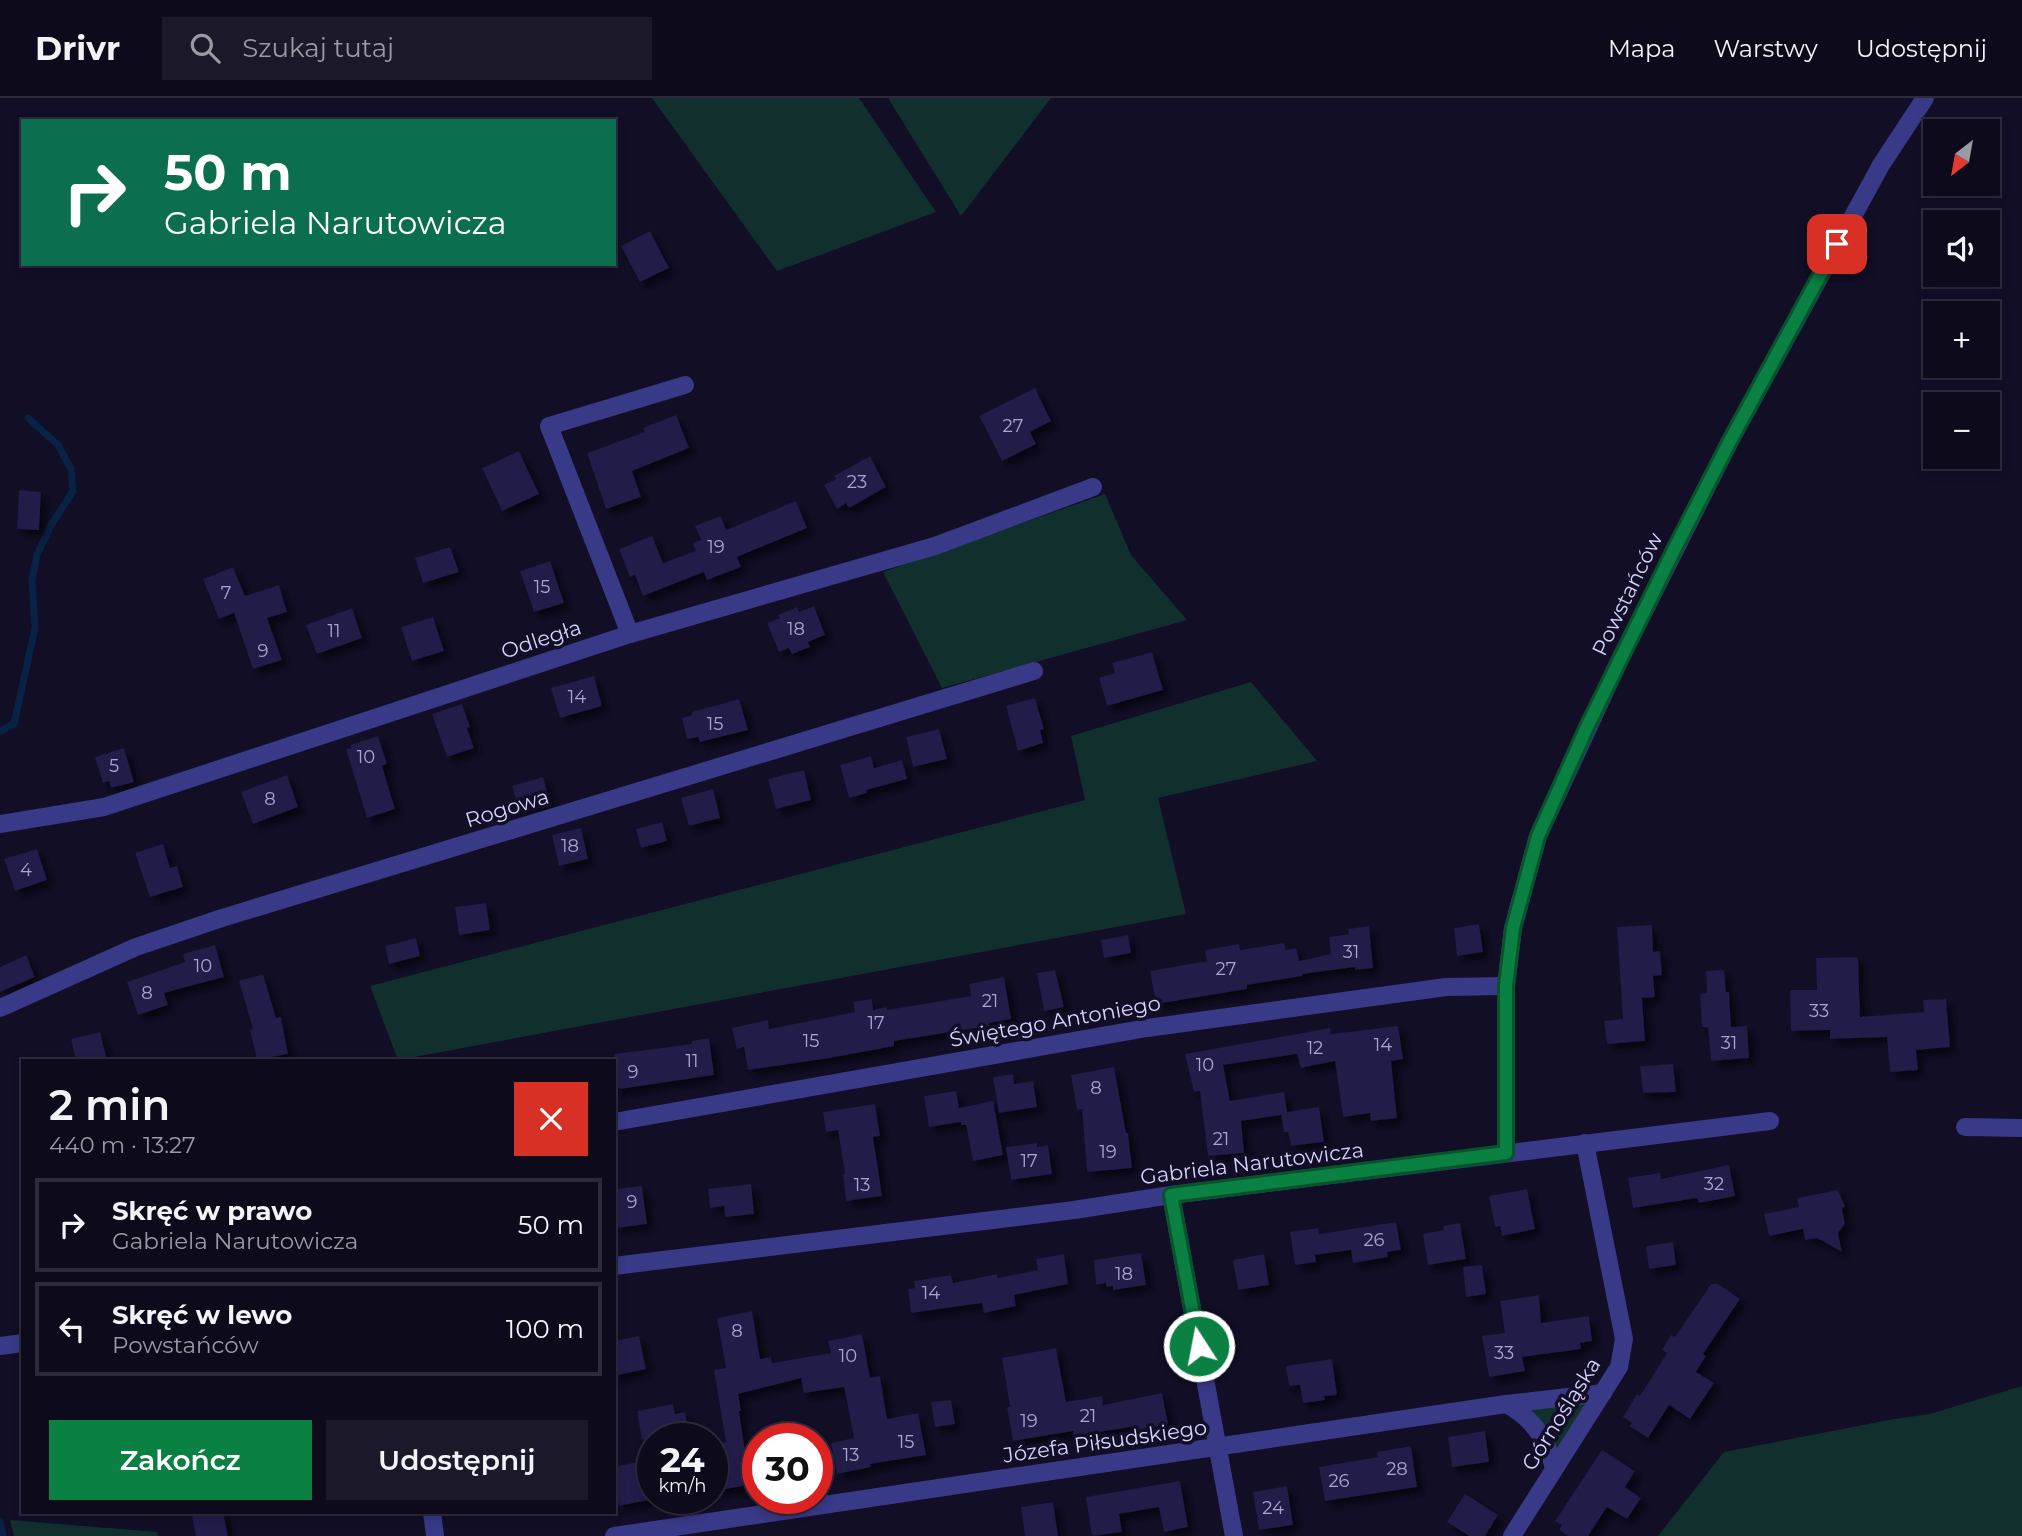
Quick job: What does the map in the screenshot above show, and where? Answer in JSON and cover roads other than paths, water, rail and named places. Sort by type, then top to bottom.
[{"type":"street","name":"Powstańców","points":[[1506,1153],[1506,986],[1513,928],[1538,836],[1582,739],[1731,439],[1875,176],[1925,98]]},
{"type":"street","points":[[630,634],[549,426],[685,385]]},
{"type":"street","name":"Odległa","points":[[0,824],[104,807],[630,634],[935,546],[1093,487]]},
{"type":"street","name":"Rogowa","points":[[0,1008],[136,947],[222,918],[1034,671]]},
{"type":"street","name":"Świętego Antoniego","points":[[616,1122],[1147,1028],[1446,987],[1506,986]]},
{"type":"street","name":"Gabriela Narutowicza","points":[[616,1266],[1770,1121]]},
{"type":"street","points":[[1965,1127],[2022,1128]]},
{"type":"street","name":"Górnośląska","points":[[1512,1536],[1619,1367],[1624,1339],[1586,1143]]},
{"type":"street","points":[[1171,1195],[1234,1536]]},
{"type":"street","points":[[0,1346],[21,1343]]},
{"type":"street","name":"Józefa Piłsudskiego","points":[[614,1536],[1506,1404],[1602,1393]]},
{"type":"street","points":[[1506,1404],[1529,1420],[1539,1432],[1550,1450],[1554,1469]]},
{"type":"street","points":[[432,1514],[435,1536]]},
{"type":"waterway","points":[[0,731],[14,724],[35,628],[32,580],[37,555],[51,525],[73,491],[71,469],[58,445],[28,418]]},
{"type":"waterway","points":[[0,1521],[3,1536]]}]
